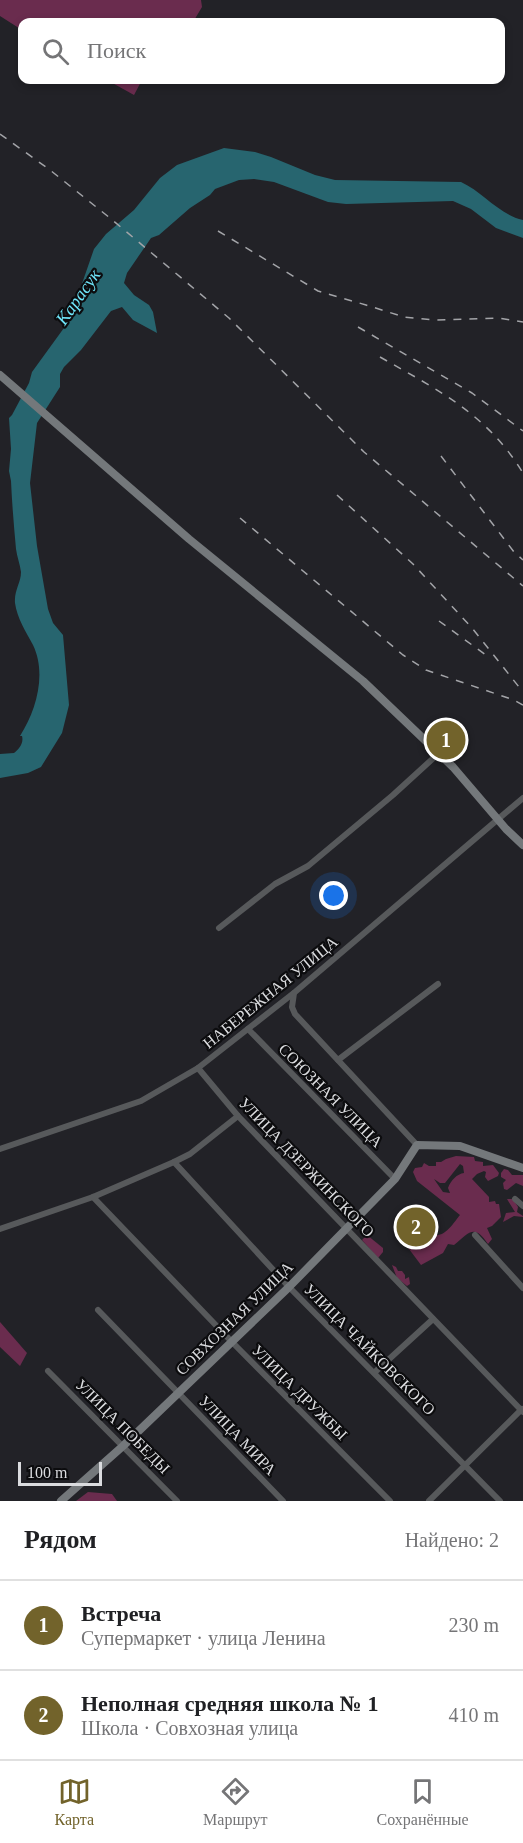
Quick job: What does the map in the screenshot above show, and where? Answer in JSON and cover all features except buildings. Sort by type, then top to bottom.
[{"type":"main road","points":[[3,378],[192,542],[363,681],[439,753],[523,844]]},
{"type":"main road","points":[[417,1145],[460,1146],[523,1168]]},
{"type":"main road","name":"СОВХОЗНАЯ УЛИЦА","points":[[61,1501],[123,1446],[289,1287],[395,1179],[417,1145]]},
{"type":"street","points":[[219,928],[274,884],[308,866],[439,753]]},
{"type":"street","name":"НАБЕРЕЖНАЯ УЛИЦА","points":[[0,1149],[141,1101],[198,1068],[295,992],[523,798]]},
{"type":"street","points":[[338,1060],[438,984]]},
{"type":"street","points":[[295,992],[292,1007],[295,1014],[417,1145]]},
{"type":"street","name":"СОЮЗНАЯ УЛИЦА","points":[[248,1029],[395,1179]]},
{"type":"street","name":"УЛИЦА ДЗЕРЖИНСКОГО","points":[[198,1068],[238,1116],[522,1410]]},
{"type":"street","points":[[0,1229],[93,1197],[174,1162],[190,1154],[238,1116]]},
{"type":"street","name":"УЛИЦА ЧАЙКОВСКОГО","points":[[174,1162],[289,1287],[500,1501]]},
{"type":"street","name":"УЛИЦА ДРУЖБЫ","points":[[93,1197],[232,1342],[390,1501]]},
{"type":"street","points":[[514,1199],[523,1206]]},
{"type":"street","points":[[476,1235],[523,1288]]},
{"type":"street","name":"УЛИЦА МИРА","points":[[98,1310],[283,1501]]},
{"type":"street","points":[[375,1372],[433,1319]]},
{"type":"street","name":"УЛИЦА ПОБЕДЫ","points":[[48,1371],[177,1501]]},
{"type":"street","points":[[429,1501],[522,1410]]},
{"type":"shaded area","points":[[0,0],[201,0],[202,7],[195,18],[18,18],[18,27],[0,16]]},
{"type":"shaded area","points":[[114,84],[140,84],[134,95]]},
{"type":"shaded area","points":[[456,1156],[474,1157],[475,1161],[483,1162],[483,1166],[493,1165],[499,1173],[498,1176],[488,1181],[484,1171],[472,1179],[489,1197],[489,1202],[495,1201],[499,1204],[501,1217],[487,1228],[492,1239],[488,1244],[479,1234],[471,1232],[454,1245],[448,1244],[443,1253],[421,1265],[406,1245],[412,1243],[410,1241],[414,1238],[422,1240],[424,1244],[434,1235],[442,1234],[460,1215],[417,1181],[413,1172],[415,1168],[422,1167],[424,1163],[436,1166],[436,1162]],"holes":[[[460,1164],[463,1166],[464,1173],[457,1176],[449,1185],[450,1193],[443,1192],[434,1179],[445,1183]]]},
{"type":"shaded area","points":[[504,1169],[512,1175],[523,1175],[523,1186],[516,1183],[507,1190],[504,1189],[503,1183],[506,1180],[501,1177],[501,1173]]},
{"type":"shaded area","points":[[507,1199],[513,1199],[518,1207],[517,1212],[523,1217],[514,1216],[503,1222],[506,1213],[515,1212]]},
{"type":"shaded area","points":[[367,1235],[383,1248],[378,1258],[362,1240]]},
{"type":"shaded area","points":[[392,1265],[398,1271],[402,1271],[405,1279],[409,1277],[410,1284],[407,1286],[397,1278]]},
{"type":"shaded area","points":[[0,1322],[27,1353],[20,1366],[0,1347]]},
{"type":"shaded area","points":[[88,1492],[112,1494],[117,1501],[76,1501]]},
{"type":"water","name":"Карасук","points":[[224,148],[255,152],[315,175],[335,180],[461,182],[506,213],[523,220],[523,238],[496,228],[471,209],[453,201],[346,204],[328,202],[274,182],[254,179],[239,180],[215,189],[159,235],[151,238],[127,273],[124,283],[134,295],[149,305],[153,312],[157,333],[133,320],[122,307],[111,311],[81,350],[64,367],[60,374],[60,387],[37,423],[30,483],[37,546],[48,609],[53,623],[63,635],[69,705],[62,733],[41,767],[28,773],[0,778],[0,754],[14,753],[21,746],[22,736],[20,736],[35,704],[39,680],[37,656],[15,603],[21,572],[16,549],[9,471],[11,449],[9,418],[29,383],[32,372],[69,321],[94,249],[106,234],[134,210],[160,178],[177,165]]},
{"type":"railway","points":[[0,134],[110,218],[229,318],[364,452],[523,586]]},
{"type":"railway","points":[[218,231],[318,291],[404,317],[435,320],[498,318],[523,322]]},
{"type":"railway","points":[[358,327],[472,393],[523,431]]},
{"type":"railway","points":[[380,357],[460,405],[494,435],[523,473]]},
{"type":"railway","points":[[441,456],[514,552],[523,560]]},
{"type":"railway","points":[[337,495],[413,564],[472,628],[523,692]]},
{"type":"railway","points":[[240,518],[403,655],[426,670],[523,705]]},
{"type":"railway","points":[[439,621],[490,658]]},
{"type":"place","name":"Встреча","points":[[446,740]]},
{"type":"place","name":"Неполная средняя школа № 1","points":[[416,1227]]}]
